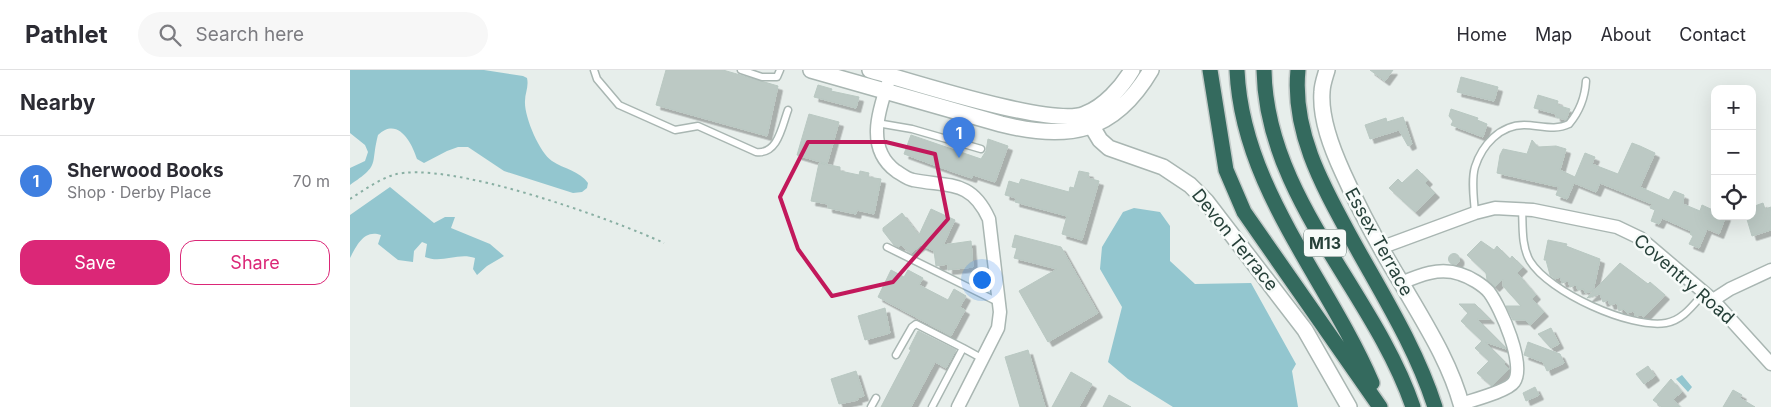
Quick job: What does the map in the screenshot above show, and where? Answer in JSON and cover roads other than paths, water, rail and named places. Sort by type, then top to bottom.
[{"type":"highway","points":[[1210,70],[1226,170],[1244,212],[1381,407]]},
{"type":"highway","name":"M13","points":[[1237,70],[1244,123],[1258,166],[1296,245],[1357,353],[1381,407]]},
{"type":"highway","name":"M13","points":[[1264,70],[1267,108],[1283,161],[1313,221],[1386,348],[1413,407]]},
{"type":"highway","points":[[1298,70],[1298,111],[1311,158],[1332,202],[1410,346],[1426,379],[1435,407]]},
{"type":"street","points":[[811,70],[1032,132],[1050,133],[1088,120],[1114,93],[1132,70]]},
{"type":"street","points":[[870,70],[1032,114],[1088,120],[1107,120],[1121,109],[1151,70]]},
{"type":"street","name":"Essex Terrace","points":[[1328,70],[1322,93],[1323,112],[1334,153],[1353,197],[1380,248],[1448,366],[1462,405]]},
{"type":"street","points":[[890,76],[877,123],[878,145],[889,166],[911,180],[946,183],[966,190],[984,207],[989,219],[999,302],[998,328],[962,405]]},
{"type":"street","name":"Devon Terrace","points":[[1088,120],[1109,148],[1169,171],[1190,185],[1206,201],[1305,330],[1350,407]]},
{"type":"street","name":"Coventry Road","points":[[1380,248],[1475,213],[1495,208],[1522,208],[1604,224],[1629,232],[1652,247],[1708,296],[1771,364]]},
{"type":"street","points":[[1708,296],[1730,289],[1771,270]]},
{"type":"street","points":[[1401,282],[1429,272],[1460,274],[1489,292],[1503,316],[1512,340],[1518,368],[1517,376],[1511,386],[1462,405]]},
{"type":"lane","points":[[594,70],[597,79],[619,105],[675,130],[698,126],[756,152],[762,153],[770,150],[776,143],[788,110]]},
{"type":"lane","points":[[741,70],[762,77],[778,77],[780,70]]},
{"type":"lane","points":[[1475,213],[1474,168],[1481,154],[1495,135],[1506,127],[1523,125],[1557,127],[1569,124],[1580,108],[1584,97],[1586,81]]},
{"type":"lane","points":[[877,123],[912,129],[981,149]]},
{"type":"lane","points":[[1522,208],[1524,242],[1529,259],[1542,277],[1607,312],[1629,320],[1667,323],[1682,317],[1708,296]]},
{"type":"lane","points":[[887,247],[999,302]]},
{"type":"lane","points":[[896,355],[912,327],[916,324],[984,359]]},
{"type":"lane","points":[[932,407],[962,348]]},
{"type":"lane","points":[[871,407],[876,398]]},
{"type":"water","points":[[350,70],[484,70],[523,76],[527,78],[525,108],[537,142],[552,161],[585,179],[588,183],[587,188],[582,192],[573,193],[504,171],[468,147],[458,147],[447,151],[424,163],[417,159],[408,139],[398,130],[392,128],[378,135],[373,164],[366,173],[350,185],[350,168],[365,161],[368,152],[365,145],[350,133]]},
{"type":"water","points":[[390,187],[434,223],[445,217],[455,217],[451,228],[490,244],[504,256],[487,266],[477,275],[473,269],[475,258],[462,256],[431,259],[425,257],[427,244],[422,242],[414,251],[413,262],[398,260],[378,244],[381,235],[370,234],[362,239],[350,258],[350,215]]},
{"type":"water","points":[[1134,208],[1160,212],[1170,226],[1170,261],[1195,284],[1251,283],[1296,364],[1292,371],[1298,407],[1173,407],[1128,379],[1108,362],[1122,307],[1100,269],[1102,247],[1123,212]]},
{"type":"water","points":[[1682,375],[1692,387],[1688,392],[1676,379]]},
{"type":"place","name":"Sherwood Books","points":[[959,158]]}]
